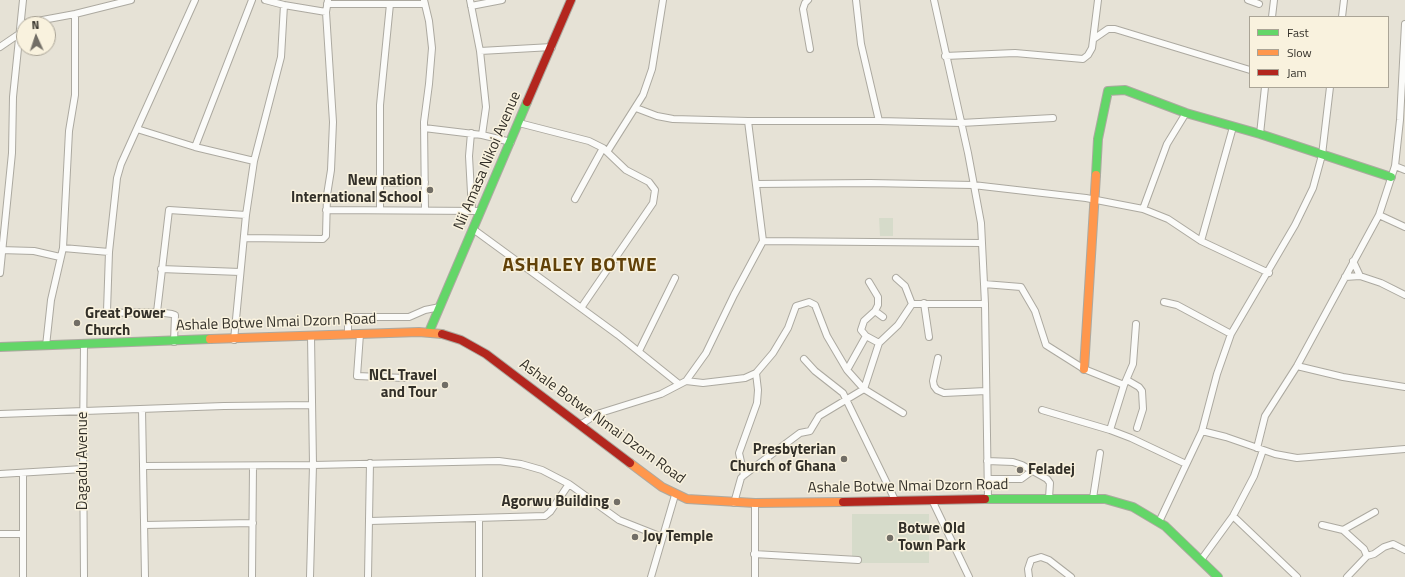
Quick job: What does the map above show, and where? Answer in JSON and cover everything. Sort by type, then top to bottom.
[{"type":"main road","name":"Nii Amasa Nikoi Avenue","points":[[429,332],[473,229],[477,211],[511,142],[571,0]]},
{"type":"main road","points":[[1084,369],[1098,139],[1108,91],[1125,90],[1186,113],[1260,134],[1391,177]]},
{"type":"main road","name":"Ashale Botwe Nmai Dzorn Road","points":[[0,348],[429,332],[455,337],[486,354],[630,464],[675,495],[694,500],[734,503],[1049,498],[1105,499],[1133,507],[1159,522],[1218,577]]},
{"type":"street","points":[[22,16],[23,0]]},
{"type":"street","points":[[56,18],[131,0]]},
{"type":"street","points":[[174,342],[174,315],[157,312],[109,313],[107,311],[109,252],[117,178],[121,164],[195,0]]},
{"type":"street","points":[[195,147],[252,0]]},
{"type":"street","points":[[265,0],[284,5],[326,12]]},
{"type":"street","points":[[482,135],[486,106],[480,51],[470,3],[502,0]]},
{"type":"street","points":[[575,199],[605,150],[636,108],[643,95],[652,69],[663,0]]},
{"type":"street","points":[[808,0],[804,3],[803,9],[810,49]]},
{"type":"street","points":[[856,0],[861,44],[879,121]]},
{"type":"street","points":[[934,0],[980,215],[985,304],[988,500]]},
{"type":"street","points":[[945,56],[1015,53],[1083,59],[1088,55],[1095,38],[1098,0]]},
{"type":"street","points":[[1248,0],[1259,4]]},
{"type":"street","points":[[1272,16],[1274,0]]},
{"type":"street","points":[[1342,16],[1344,0]]},
{"type":"street","points":[[244,238],[323,239],[326,236],[326,210],[331,170],[333,122],[326,12],[328,2],[390,4],[424,2],[429,21],[432,48],[424,128],[425,210]]},
{"type":"street","points":[[380,209],[380,105],[390,4]]},
{"type":"street","points":[[234,340],[246,216],[254,161],[281,57],[284,5]]},
{"type":"street","points":[[46,346],[51,300],[63,248],[69,132],[75,95],[75,14]]},
{"type":"street","points":[[1201,560],[1233,516],[1254,476],[1265,416],[1297,366],[1379,215],[1395,166],[1400,120],[1405,28]]},
{"type":"street","points":[[1095,38],[1108,29],[1115,29],[1249,70]]},
{"type":"street","points":[[0,47],[16,36]]},
{"type":"street","points":[[480,51],[552,47]]},
{"type":"street","points":[[0,273],[3,196],[12,153],[13,97],[17,56]]},
{"type":"street","points":[[1260,134],[1265,88]]},
{"type":"street","points":[[1159,522],[1202,431],[1217,374],[1231,334],[1268,273],[1305,207],[1313,188],[1322,155],[1330,88]]},
{"type":"street","points":[[636,108],[656,116],[673,119],[748,121],[879,121],[961,123],[1053,118]]},
{"type":"street","points":[[1143,209],[1167,144],[1186,113]]},
{"type":"street","points":[[580,425],[597,414],[661,394],[686,380],[706,353],[734,295],[763,241],[748,121]]},
{"type":"street","points":[[519,123],[589,141],[605,150],[626,170],[648,182],[655,190],[653,203],[581,308]]},
{"type":"street","points":[[1201,241],[1233,127]]},
{"type":"street","points":[[424,128],[471,133],[511,142]]},
{"type":"street","points":[[137,129],[195,147],[254,161]]},
{"type":"street","points":[[326,210],[380,209],[477,211],[469,156],[471,133]]},
{"type":"street","points":[[1395,166],[1405,170]]},
{"type":"street","points":[[380,183],[425,182]]},
{"type":"street","points":[[756,184],[870,183],[974,185],[1095,199],[1143,209],[1168,219],[1201,241],[1268,273]]},
{"type":"street","points":[[157,312],[169,210],[246,216]]},
{"type":"street","points":[[1379,215],[1405,227]]},
{"type":"street","points":[[473,229],[639,351],[679,384]]},
{"type":"street","points":[[763,241],[982,243]]},
{"type":"street","points":[[63,248],[109,252]]},
{"type":"street","points":[[1,250],[34,251],[60,257]]},
{"type":"street","points":[[1353,261],[1360,276]]},
{"type":"street","points":[[161,269],[240,272]]},
{"type":"street","points":[[1344,277],[1360,276],[1388,286],[1405,295]]},
{"type":"street","points":[[639,351],[675,278]]},
{"type":"street","points":[[896,278],[905,286],[912,304]]},
{"type":"street","points":[[869,282],[878,297],[878,305],[875,311],[864,321],[861,330],[866,336],[879,343]]},
{"type":"street","points":[[984,284],[1021,287],[1035,311],[1046,345],[1084,369],[1139,387],[1142,391],[1143,409],[1137,428]]},
{"type":"street","points":[[686,380],[704,383],[745,378],[756,373],[773,353],[788,328],[796,306],[810,302],[815,305],[827,336],[847,370],[864,390],[903,413]]},
{"type":"street","points":[[1164,302],[1177,305],[1231,334]]},
{"type":"street","points":[[924,303],[929,337]]},
{"type":"street","points":[[912,304],[985,304]]},
{"type":"street","points":[[734,503],[741,478],[744,475],[800,433],[810,431],[819,416],[864,390],[879,343],[898,325],[912,304]]},
{"type":"street","points":[[348,334],[348,317],[409,317],[425,310],[440,308]]},
{"type":"street","points":[[875,311],[883,317]]},
{"type":"street","points":[[1110,430],[1125,383],[1133,364],[1136,324]]},
{"type":"street","points":[[360,334],[358,376],[404,378]]},
{"type":"street","points":[[310,577],[313,465],[312,336]]},
{"type":"street","points":[[847,370],[866,336]]},
{"type":"street","name":"Dagadu Avenue","points":[[84,344],[84,577]]},
{"type":"street","points":[[938,358],[933,381],[937,390],[944,393],[986,391]]},
{"type":"street","points":[[804,359],[815,371],[843,393],[895,500]]},
{"type":"street","points":[[1297,366],[1343,377],[1405,387]]},
{"type":"street","points":[[744,475],[739,453],[757,403],[758,390],[756,373]]},
{"type":"street","points":[[0,414],[142,408],[312,405]]},
{"type":"street","points":[[142,408],[145,577]]},
{"type":"street","points":[[1042,410],[1110,430],[1131,438],[1186,464]]},
{"type":"street","points":[[1202,431],[1226,437],[1275,454],[1297,458],[1405,449]]},
{"type":"street","points":[[1093,498],[1100,453]]},
{"type":"street","points":[[143,466],[253,466],[499,461],[521,464],[542,470],[569,484],[619,520],[662,537]]},
{"type":"street","points":[[987,461],[1013,462],[1049,481],[1049,498]]},
{"type":"street","points":[[368,577],[370,463]]},
{"type":"street","points":[[252,577],[253,466]]},
{"type":"street","points":[[0,474],[83,469]]},
{"type":"street","points":[[988,479],[1022,479],[1032,471]]},
{"type":"street","points":[[23,473],[23,577]]},
{"type":"street","points":[[370,521],[545,516],[550,512],[569,484]]},
{"type":"street","points":[[651,577],[675,495]]},
{"type":"street","points":[[932,500],[969,577]]},
{"type":"street","points":[[754,503],[754,577]]},
{"type":"street","points":[[1343,530],[1375,512]]},
{"type":"street","points":[[1233,516],[1297,577]]},
{"type":"street","points":[[479,519],[479,577]]},
{"type":"street","points":[[144,525],[253,523]]},
{"type":"street","points":[[1322,525],[1343,530],[1364,549],[1367,556]]},
{"type":"street","points":[[0,534],[23,534]]},
{"type":"street","points":[[1347,577],[1367,556],[1390,544],[1396,545],[1405,550]]},
{"type":"street","points":[[754,554],[858,560]]},
{"type":"street","points":[[1029,577],[1028,569],[1032,560],[1041,557],[1049,560],[1071,577]]},
{"type":"green space","points":[[879,218],[893,218],[893,236],[880,236]]},
{"type":"green space","name":"Botwe Old Town Park","points":[[852,514],[929,514],[929,563],[852,563]]},
{"type":"traffic: fast","points":[[1096,175],[1098,139],[1108,91],[1125,90],[1186,113],[1260,134],[1391,177]]},
{"type":"traffic: fast","points":[[429,332],[527,102]]},
{"type":"traffic: fast","points":[[0,347],[210,339]]},
{"type":"traffic: fast","points":[[985,499],[1105,499],[1133,507],[1165,526],[1218,577]]},
{"type":"traffic: slow","points":[[1084,369],[1096,175]]},
{"type":"traffic: slow","points":[[210,339],[419,332],[442,334]]},
{"type":"traffic: slow","points":[[630,463],[662,487],[687,499],[755,503],[843,502]]},
{"type":"traffic: jam","points":[[527,102],[571,0]]},
{"type":"traffic: jam","points":[[442,334],[461,340],[486,354],[630,463]]},
{"type":"traffic: jam","points":[[843,502],[985,499]]},
{"type":"place","name":"New nation International School","points":[[430,190]]},
{"type":"place","name":"Great Power Church","points":[[77,323]]},
{"type":"place","name":"NCL Travel and Tour","points":[[445,385]]},
{"type":"place","name":"Presbyterian Church of Ghana","points":[[844,459]]},
{"type":"place","name":"Feladej","points":[[1020,470]]},
{"type":"place","name":"Agorwu Building","points":[[617,502]]},
{"type":"place","name":"Joy Temple","points":[[635,537]]},
{"type":"place","name":"Botwe Old Town Park","points":[[890,538]]},
{"type":"district","name":"ASHALEY BOTWE","points":[[580,266]]}]
